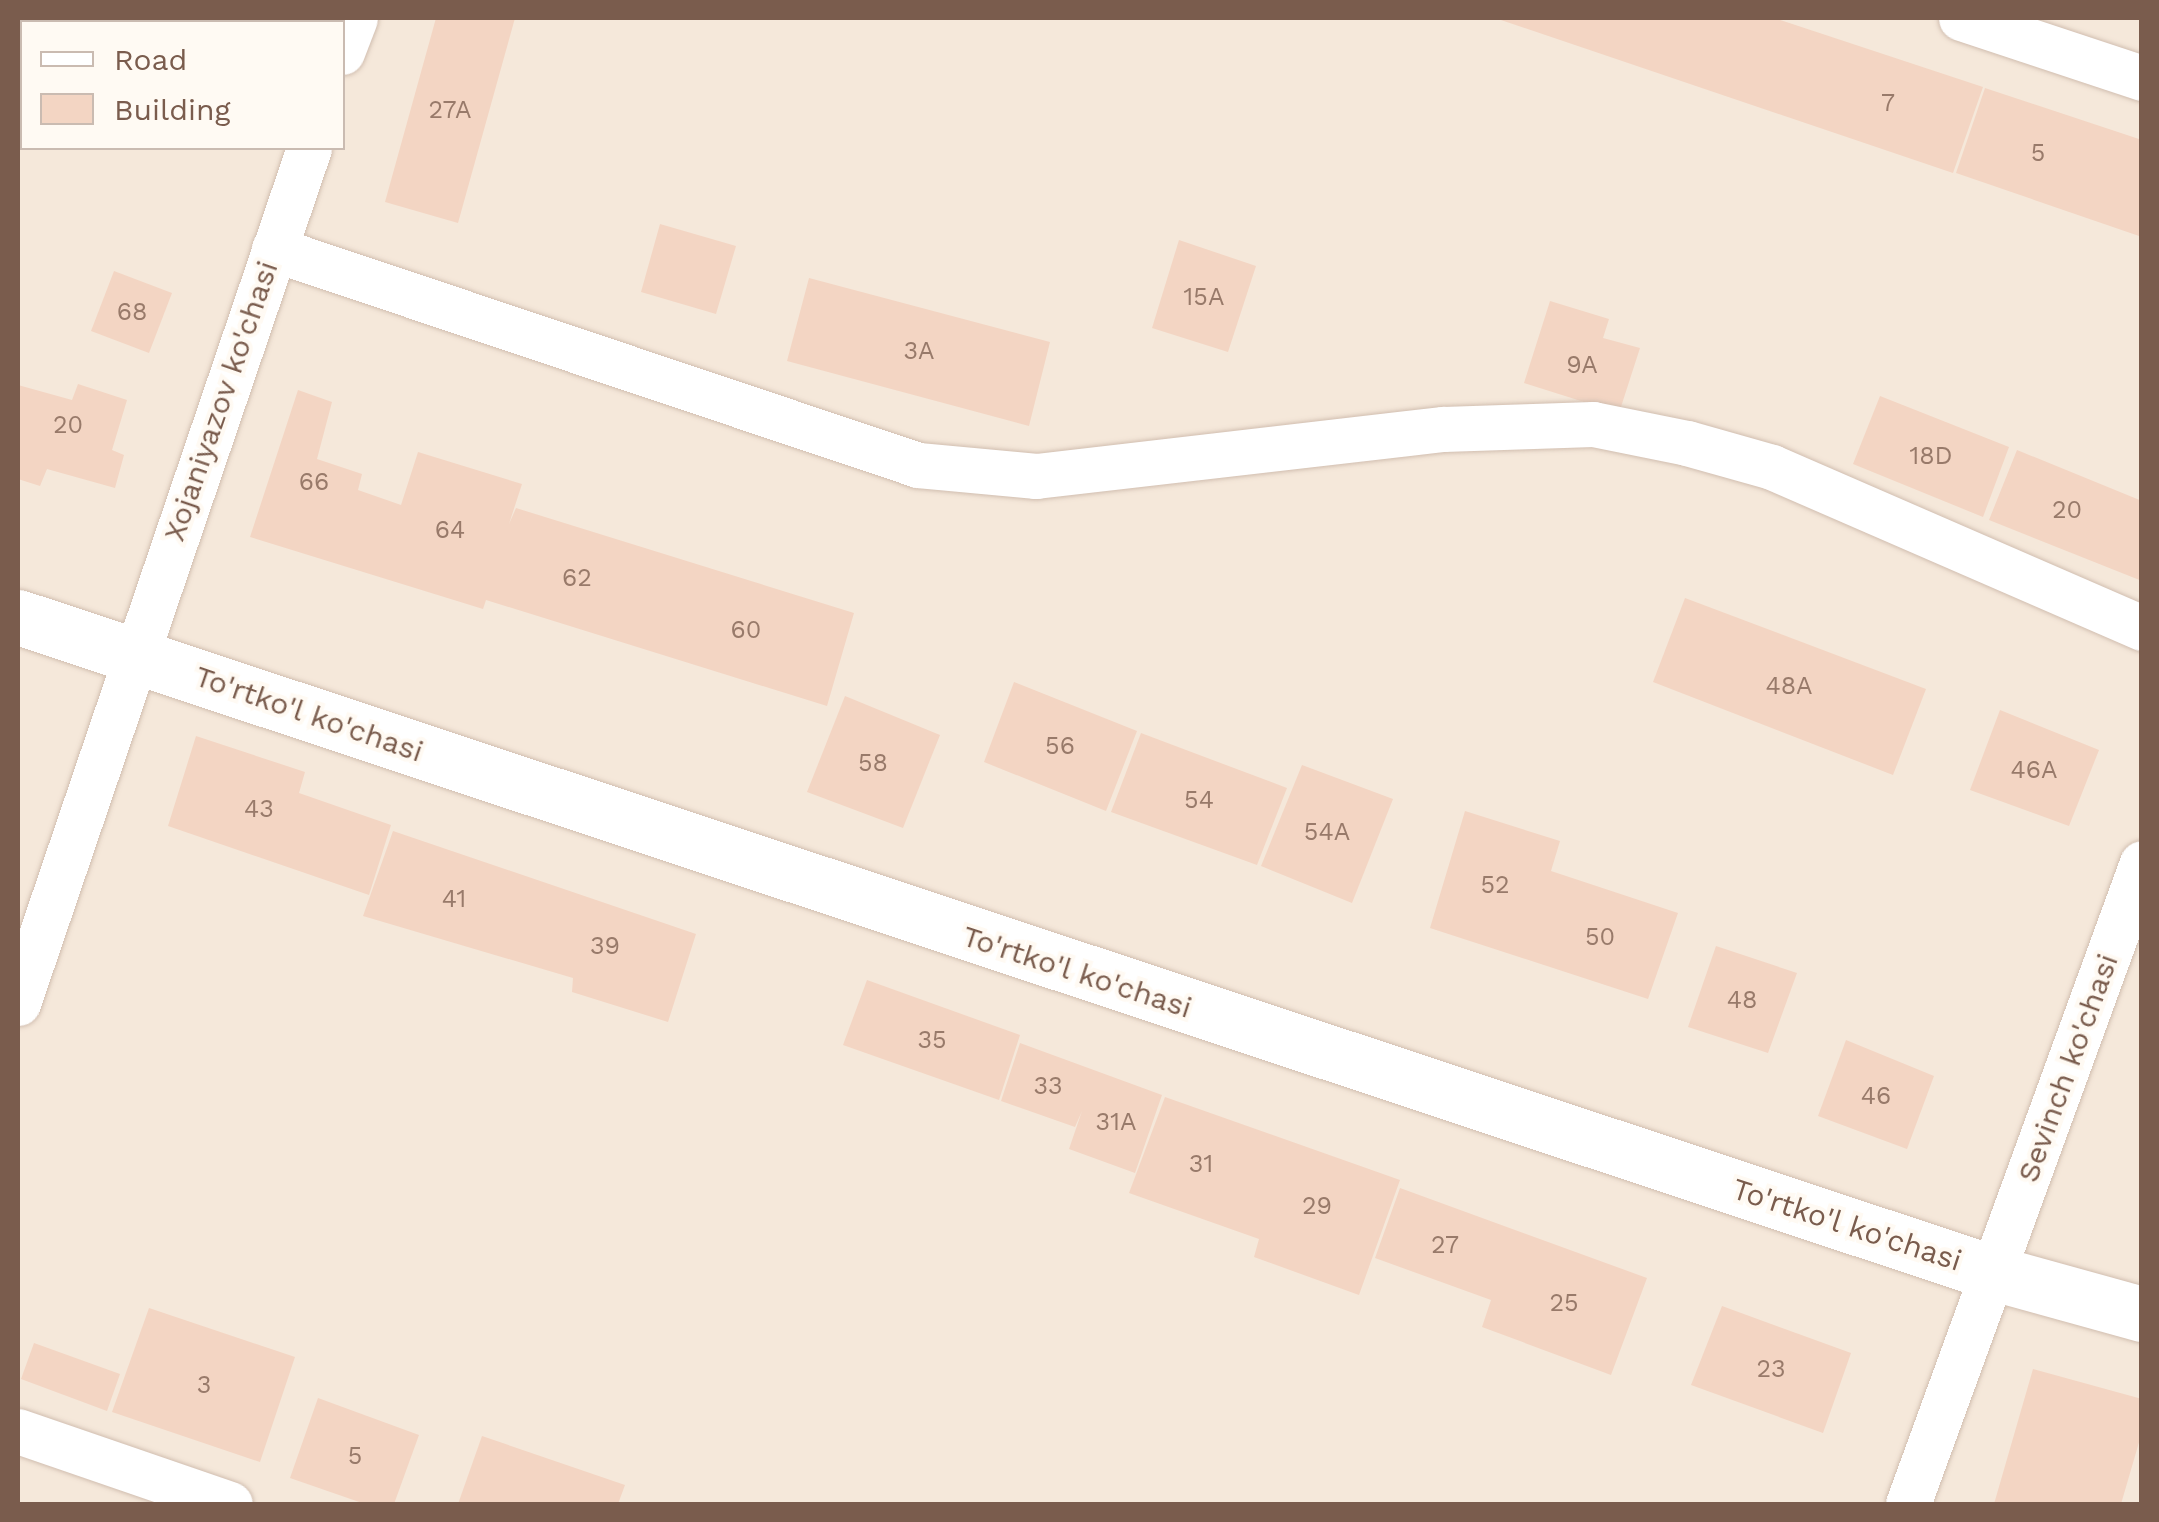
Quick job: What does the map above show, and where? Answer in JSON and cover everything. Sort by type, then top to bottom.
[{"type":"street","points":[[1961,18],[2142,78]]},
{"type":"street","name":"Xojaniyazov ko'chasi","points":[[18,1003],[133,655],[308,150]]},
{"type":"street","points":[[274,249],[918,465],[1036,476],[1443,429],[1574,425],[1687,443],[1772,467],[2142,628]]},
{"type":"street","name":"To'rtko'l ko'chasi","points":[[18,617],[1994,1273],[2142,1314]]},
{"type":"street","name":"Sevinch ko'chasi","points":[[1908,1504],[2142,864]]},
{"type":"street","points":[[18,1431],[230,1504]]},
{"type":"shaded area","points":[[18,18],[2141,18],[2141,1504],[18,1504]]},
{"type":"building","points":[[436,18],[515,18],[458,223],[385,202]]},
{"type":"building","points":[[1495,18],[1774,18],[1983,87],[1953,173]]},
{"type":"building","points":[[1985,88],[2142,140],[2142,237],[1956,173]]},
{"type":"building","points":[[660,224],[736,246],[716,314],[641,292]]},
{"type":"building","points":[[1179,240],[1256,266],[1228,352],[1152,328]]},
{"type":"building","points":[[114,271],[172,293],[149,353],[91,331]]},
{"type":"building","points":[[809,278],[1050,342],[1029,426],[787,361]]},
{"type":"building","points":[[1550,301],[1609,319],[1603,338],[1640,348],[1619,413],[1524,383]]},
{"type":"building","points":[[78,384],[127,400],[112,450],[124,455],[115,488],[47,469],[40,486],[18,479],[18,385],[72,400]]},
{"type":"building","points":[[298,390],[332,402],[317,459],[362,474],[358,490],[401,505],[418,452],[522,484],[509,524],[516,508],[854,613],[827,706],[486,600],[483,609],[250,537]]},
{"type":"building","points":[[1880,396],[2009,447],[1983,517],[1853,464]]},
{"type":"building","points":[[2017,450],[2142,501],[2142,581],[1989,520]]},
{"type":"building","points":[[1685,598],[1926,689],[1893,775],[1653,682]]},
{"type":"building","points":[[1014,682],[1137,731],[1106,811],[984,762]]},
{"type":"building","points":[[845,696],[940,735],[903,828],[807,792]]},
{"type":"building","points":[[2000,710],[2099,750],[2069,826],[1970,790]]},
{"type":"building","points":[[1141,733],[1287,788],[1257,865],[1111,812]]},
{"type":"building","points":[[196,736],[305,772],[299,793],[391,825],[369,895],[168,826]]},
{"type":"building","points":[[1302,765],[1393,799],[1352,903],[1261,866]]},
{"type":"building","points":[[1465,811],[1560,841],[1551,871],[1678,913],[1648,999],[1430,928]]},
{"type":"building","points":[[393,831],[696,934],[668,1022],[572,992],[573,978],[363,916]]},
{"type":"building","points":[[1716,946],[1797,973],[1768,1053],[1688,1027]]},
{"type":"building","points":[[867,980],[1020,1035],[999,1100],[843,1045]]},
{"type":"building","points":[[1846,1040],[1934,1076],[1907,1149],[1818,1116]]},
{"type":"building","points":[[1020,1043],[1162,1095],[1135,1173],[1069,1149],[1082,1111],[1075,1127],[1001,1101]]},
{"type":"building","points":[[1165,1097],[1400,1180],[1359,1295],[1254,1257],[1259,1239],[1129,1193]]},
{"type":"building","points":[[1400,1188],[1647,1278],[1611,1375],[1482,1327],[1491,1300],[1375,1258]]},
{"type":"building","points":[[1722,1306],[1851,1353],[1823,1433],[1691,1385]]},
{"type":"building","points":[[149,1308],[295,1357],[260,1462],[112,1412]]},
{"type":"building","points":[[34,1343],[120,1374],[107,1411],[21,1379]]},
{"type":"building","points":[[2033,1369],[2142,1399],[2142,1432],[2121,1504],[1994,1504]]},
{"type":"building","points":[[318,1398],[419,1435],[394,1504],[365,1504],[290,1478]]},
{"type":"building","points":[[482,1436],[625,1485],[618,1504],[458,1504]]}]
